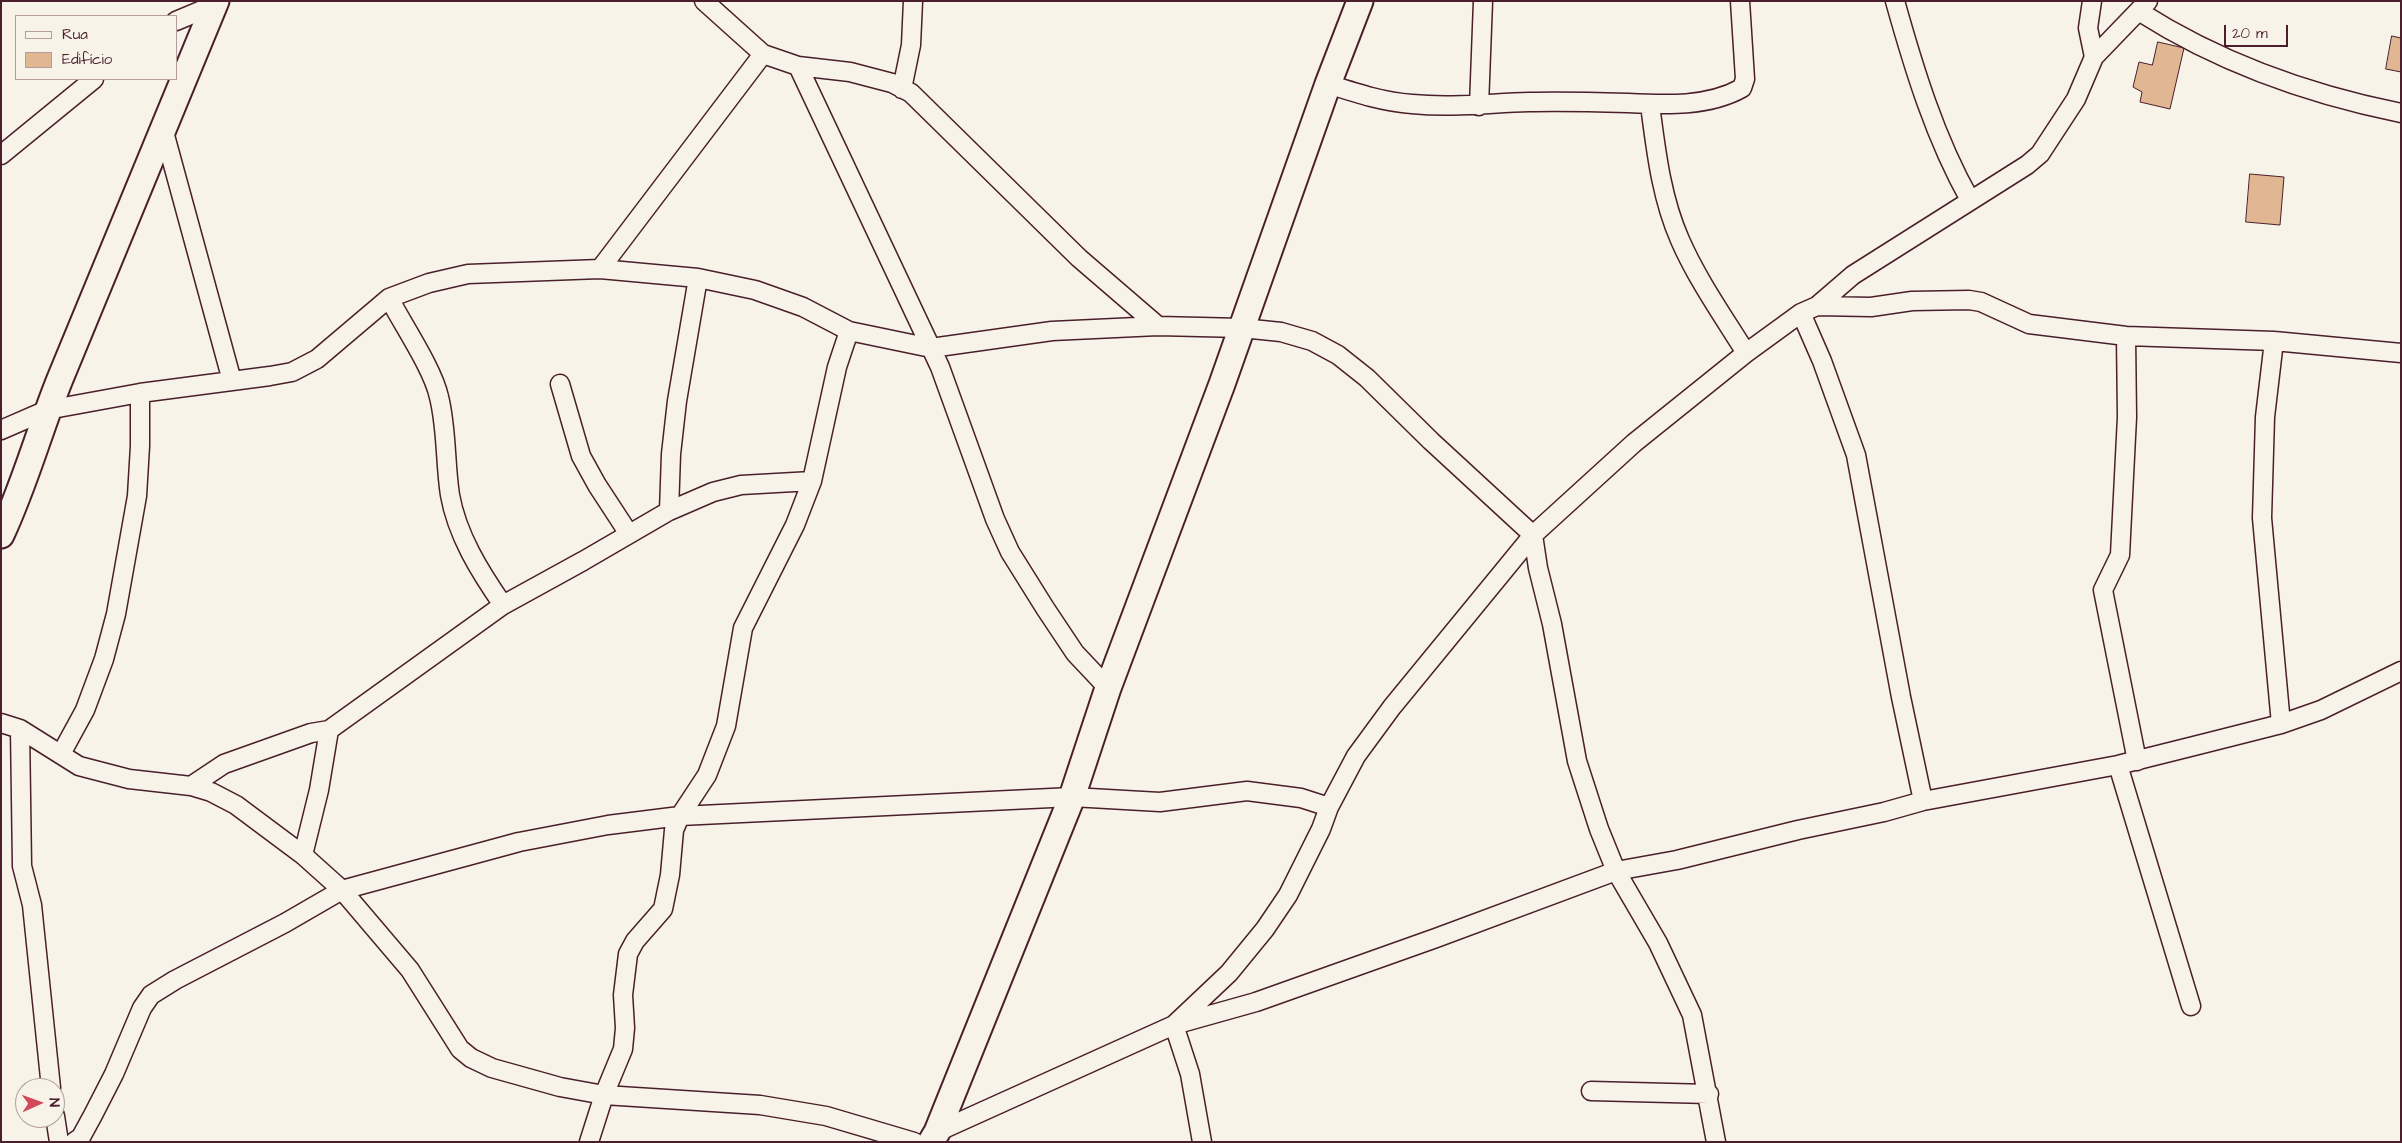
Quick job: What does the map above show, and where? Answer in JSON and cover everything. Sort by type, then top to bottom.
[{"type":"street","points":[[704,1],[763,54],[798,66],[850,72],[892,83],[911,93],[1079,258],[1158,326]]},
{"type":"street","points":[[902,89],[911,45],[914,1]]},
{"type":"street","points":[[934,1137],[1072,796],[1108,688],[1242,328],[1328,84],[1360,1]]},
{"type":"street","points":[[1479,106],[1483,1]]},
{"type":"street","points":[[1328,84],[1374,99],[1403,103],[1479,106],[1528,102],[1650,105],[1727,96],[1742,88],[1745,63],[1740,1]]},
{"type":"street","points":[[1895,1],[1916,78],[1957,178],[1970,200]]},
{"type":"street","points":[[2092,1],[2088,28],[2094,57]]},
{"type":"street","points":[[178,20],[215,3]]},
{"type":"street","points":[[1,535],[17,501],[47,410],[149,156],[163,128],[215,3]]},
{"type":"street","points":[[1174,1025],[1229,973],[1265,929],[1288,895],[1321,829],[1329,807],[1356,756],[1392,708],[1533,534],[1579,491],[1668,415],[1746,353],[1801,313],[1817,306],[1853,274],[2027,165],[2040,154],[2076,99],[2094,57],[2144,6],[2162,26],[2249,68],[2297,88],[2401,113]]},
{"type":"street","points":[[600,269],[763,54]]},
{"type":"street","points":[[798,66],[940,367],[995,518],[1010,552],[1075,653],[1108,688]]},
{"type":"street","points":[[1,155],[93,80]]},
{"type":"street","points":[[1650,105],[1662,182],[1680,240],[1746,353]]},
{"type":"street","points":[[163,128],[232,381]]},
{"type":"street","points":[[1,430],[47,410],[140,392],[292,372],[318,359],[389,298],[429,283],[468,274],[600,269],[698,278],[755,290],[803,307],[849,331],[931,348],[1052,331],[1158,326],[1242,328],[1289,334],[1312,341],[1338,355],[1367,378],[1431,441],[1533,534],[1538,568],[1552,624],[1577,761],[1599,829],[1616,871],[1658,942],[1692,1015],[1709,1094],[1716,1142]]},
{"type":"street","points":[[669,511],[671,454],[677,401],[698,278]]},
{"type":"street","points":[[389,298],[436,384],[442,411],[450,496],[456,516],[471,554],[503,605]]},
{"type":"street","points":[[1817,306],[1871,307],[1912,301],[1969,300],[1981,302],[2029,324],[2126,336],[2274,341],[2401,353]]},
{"type":"street","points":[[1801,313],[1822,361],[1856,455],[1899,687],[1923,801]]},
{"type":"street","points":[[588,1142],[604,1095],[623,1049],[625,1028],[623,995],[628,954],[635,940],[662,909],[670,875],[674,830],[680,816],[707,774],[726,726],[743,628],[791,534],[812,481],[837,367],[849,331]]},
{"type":"street","points":[[2126,336],[2127,417],[2120,555],[2103,590],[2137,761]]},
{"type":"street","points":[[2274,341],[2265,417],[2262,518],[2281,724]]},
{"type":"street","points":[[560,384],[581,456],[596,485],[629,534]]},
{"type":"street","points":[[61,754],[85,710],[104,659],[116,614],[137,496],[140,446],[140,392]]},
{"type":"street","points":[[191,786],[224,764],[312,733],[329,730],[503,605],[669,511],[713,492],[741,485],[812,481]]},
{"type":"street","points":[[934,1137],[1174,1025],[1265,999],[1462,929],[1616,871],[1677,860],[1798,830],[1884,812],[1923,801],[2137,761],[2281,724],[2322,710],[2401,671]]},
{"type":"street","points":[[1,723],[20,728],[78,766],[129,779],[191,786],[211,792],[236,805],[303,855],[342,890],[410,970],[460,1049],[472,1058],[492,1068],[543,1082],[604,1095],[760,1105],[826,1116],[914,1142]]},
{"type":"street","points":[[20,728],[22,866],[32,905],[50,1078]]},
{"type":"street","points":[[303,855],[319,790],[329,730]]},
{"type":"street","points":[[2118,765],[2191,1006]]},
{"type":"street","points":[[74,1142],[81,1137],[93,1115],[114,1074],[142,1008],[151,995],[342,890],[519,842],[608,825],[680,816],[1072,796],[1160,802],[1246,791],[1301,798],[1329,807]]},
{"type":"street","points":[[1174,1025],[1190,1074],[1202,1142]]},
{"type":"street","points":[[1591,1091],[1709,1094]]},
{"type":"street","points":[[56,1128],[58,1142]]},
{"type":"building","points":[[2392,36],[2401,38],[2401,72],[2386,69]]},
{"type":"building","points":[[2158,42],[2184,48],[2170,109],[2140,102],[2142,92],[2133,87],[2139,62],[2152,65]]},
{"type":"building","points":[[2250,174],[2284,177],[2280,225],[2246,222]]}]
